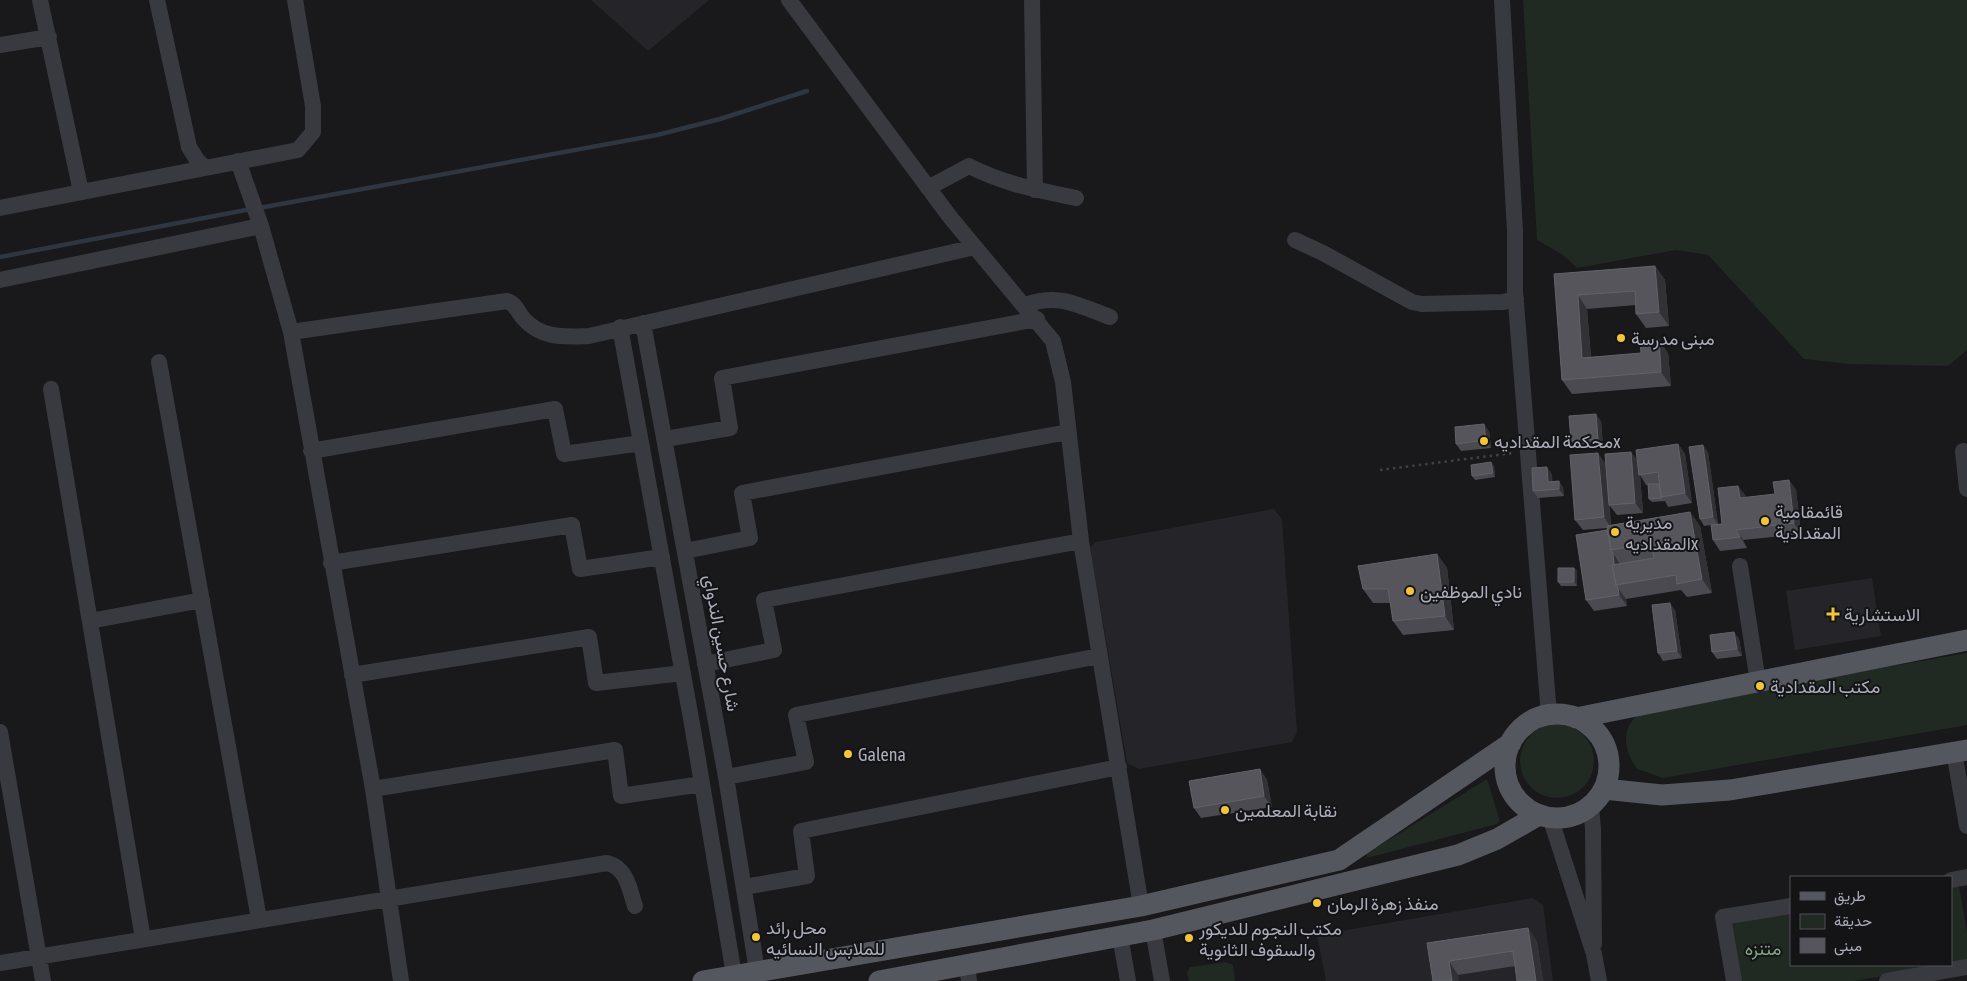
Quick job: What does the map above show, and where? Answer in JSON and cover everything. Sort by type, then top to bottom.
[{"type":"main road","points":[[702,981],[1141,906],[1339,860],[1511,743],[1524,726],[1533,720],[1549,716],[1576,718],[1967,640]]},
{"type":"main road","points":[[879,981],[968,973],[1120,936],[1153,930],[1458,855],[1545,816],[1572,816],[1591,806],[1604,789],[1609,768],[1606,747],[1594,729],[1576,718]]},
{"type":"main road","points":[[1511,743],[1506,764],[1509,785],[1521,803],[1545,816]]},
{"type":"main road","points":[[1604,789],[1662,795],[1730,790],[1960,751]]},
{"type":"street","points":[[40,0],[81,192]]},
{"type":"street","points":[[156,0],[189,146],[196,160],[204,167]]},
{"type":"street","points":[[0,208],[204,167],[241,168],[298,150],[313,132],[313,106],[295,0]]},
{"type":"street","points":[[789,0],[928,188],[975,247],[1037,319],[1053,341],[1063,382],[1081,540],[1141,906]]},
{"type":"street","points":[[1032,0],[1035,190]]},
{"type":"street","points":[[1502,0],[1515,231],[1516,295],[1549,716]]},
{"type":"street","points":[[0,46],[49,37]]},
{"type":"street","points":[[928,188],[969,166],[991,177],[1035,190],[1076,198]]},
{"type":"street","points":[[241,168],[291,332],[330,563],[373,789],[401,981]]},
{"type":"street","points":[[0,280],[258,219]]},
{"type":"street","points":[[1294,240],[1330,257],[1412,302],[1422,304],[1503,302],[1516,295]]},
{"type":"street","points":[[291,332],[507,301],[513,303],[533,328],[556,337],[589,336],[620,327],[975,247]]},
{"type":"street","points":[[1025,305],[1043,299],[1062,300],[1110,317]]},
{"type":"street","points":[[664,439],[730,428],[722,378],[1037,319]]},
{"type":"street","name":"شارع حسين الندواي","points":[[643,323],[726,777],[757,971]]},
{"type":"street","points":[[620,327],[683,673],[734,975]]},
{"type":"street","points":[[160,362],[259,919]]},
{"type":"street","points":[[51,388],[143,939]]},
{"type":"street","points":[[311,451],[555,409],[564,454],[641,443]]},
{"type":"street","points":[[685,551],[750,538],[742,492],[1068,432]]},
{"type":"street","points":[[1963,451],[1967,489]]},
{"type":"street","points":[[330,563],[572,525],[580,569],[662,557]]},
{"type":"street","points":[[705,664],[774,650],[764,600],[1081,540]]},
{"type":"street","points":[[1740,566],[1758,682]]},
{"type":"street","points":[[90,621],[202,600]]},
{"type":"street","points":[[352,675],[589,637],[596,683],[683,673]]},
{"type":"street","points":[[726,777],[806,762],[796,715],[1100,656]]},
{"type":"street","points":[[0,732],[43,981]]},
{"type":"street","points":[[373,789],[615,750],[621,796],[702,784]]},
{"type":"street","points":[[1960,751],[1967,826]]},
{"type":"street","points":[[744,886],[807,876],[801,831],[1119,767]]},
{"type":"street","points":[[1591,806],[1593,829],[1594,954]]},
{"type":"street","points":[[1545,816],[1594,954],[1599,981]]},
{"type":"street","points":[[0,963],[607,863],[616,866],[623,872],[635,906]]},
{"type":"street","points":[[1952,880],[1967,877]]},
{"type":"street","points":[[1734,981],[1723,917],[1790,906]]},
{"type":"street","points":[[1153,930],[1162,981]]},
{"type":"street","points":[[1120,936],[1128,981]]},
{"type":"street","points":[[1887,981],[1967,967]]},
{"type":"path","points":[[1380,470],[1527,451]]},
{"type":"shaded area","points":[[591,0],[709,0],[648,51]]},
{"type":"shaded area","points":[[1274,509],[1282,519],[1297,732],[1292,742],[1139,769],[1127,763],[1090,547],[1096,542]]},
{"type":"shaded area","name":"الاستشارية","points":[[1872,578],[1881,636],[1795,650],[1786,591]]},
{"type":"shaded area","points":[[1533,898],[1543,905],[1553,981],[1326,981],[1317,935]]},
{"type":"green space","points":[[1523,0],[1967,0],[1967,350],[1948,366],[1848,364],[1804,359],[1708,255],[1676,250],[1577,268],[1563,255],[1537,240]]},
{"type":"green space","points":[[1967,653],[1967,725],[1663,778],[1637,769],[1628,752],[1626,736],[1628,728],[1632,721],[1646,709]]},
{"type":"green space","points":[[1557,724],[1578,730],[1588,740],[1594,761],[1588,782],[1578,792],[1557,798],[1536,792],[1526,782],[1520,761],[1526,740],[1536,730]]},
{"type":"green space","points":[[1487,779],[1500,821],[1497,824],[1367,858],[1366,854]]},
{"type":"green space","points":[[1959,886],[1967,931],[1967,962],[1952,964],[1952,887]]},
{"type":"green space","name":"متنزه","points":[[1790,914],[1790,966],[1943,966],[1854,981],[1740,981],[1732,924]]},
{"type":"green space","points":[[1225,962],[1233,965],[1235,981],[1189,981],[1187,973],[1190,967]]},
{"type":"building","points":[[1655,266],[1659,312],[1636,314],[1635,291],[1578,295],[1582,358],[1641,353],[1640,341],[1659,339],[1661,372],[1562,380],[1554,274]]},
{"type":"building","points":[[1596,414],[1598,439],[1571,441],[1569,416]]},
{"type":"building","points":[[1484,424],[1486,440],[1456,444],[1455,427]]},
{"type":"building","points":[[1678,444],[1685,493],[1661,497],[1658,472],[1639,475],[1636,450]]},
{"type":"building","points":[[1703,445],[1713,517],[1700,519],[1689,447]]},
{"type":"building","points":[[1631,452],[1635,503],[1609,505],[1605,454]]},
{"type":"building","points":[[1598,453],[1604,517],[1575,520],[1570,455]]},
{"type":"building","points":[[1491,462],[1493,473],[1472,476],[1471,465]]},
{"type":"building","points":[[1547,467],[1548,482],[1559,481],[1559,489],[1533,491],[1532,468]]},
{"type":"building","points":[[1789,480],[1794,523],[1736,530],[1740,537],[1713,540],[1711,525],[1722,524],[1718,488],[1738,486],[1740,498],[1775,494],[1773,482]]},
{"type":"building","points":[[1648,484],[1659,484],[1662,498],[1649,499]]},
{"type":"building","points":[[1690,512],[1702,579],[1677,584],[1676,575],[1616,585],[1612,565],[1654,558],[1651,543],[1611,550],[1607,526]]},
{"type":"building","points":[[1607,530],[1613,553],[1614,564],[1612,565],[1619,595],[1586,600],[1576,535]]},
{"type":"building","name":"نادي الموظفين","points":[[1437,554],[1445,616],[1393,621],[1388,589],[1363,589],[1358,566]]},
{"type":"building","points":[[1558,568],[1574,568],[1574,582],[1558,582]]},
{"type":"building","points":[[1670,603],[1677,651],[1658,653],[1652,605]]},
{"type":"building","points":[[1734,632],[1737,649],[1712,652],[1710,635]]},
{"type":"building","points":[[1260,769],[1264,796],[1194,808],[1189,781]]},
{"type":"building","points":[[1528,928],[1536,981],[1517,981],[1513,951],[1449,961],[1452,981],[1433,981],[1427,943]]},
{"type":"waterway","points":[[259,208],[657,135],[720,119],[807,91]]},
{"type":"waterway","points":[[0,257],[251,209]]},
{"type":"place","name":"مبنى مدرسة","points":[[1621,338]]},
{"type":"place","name":"محكمة المقداديهx","points":[[1484,441]]},
{"type":"place","name":"قائمقامية المقدادية","points":[[1765,521]]},
{"type":"place","name":"مديرية المقداديهx","points":[[1615,532]]},
{"type":"place","name":"نادي الموظفين","points":[[1410,591]]},
{"type":"place","name":"الاستشارية","points":[[1833,614]]},
{"type":"place","name":"مكتب المقدادية","points":[[1760,686]]},
{"type":"place","name":"Galena","points":[[848,754]]},
{"type":"place","name":"نقابة المعلمين","points":[[1225,810]]},
{"type":"place","name":"منفذ زهرة الرمان","points":[[1317,903]]},
{"type":"place","name":"محل رائد للملابس النسائيه","points":[[756,937]]},
{"type":"place","name":"مكتب النجوم للديكور والسقوف الثانوية","points":[[1189,938]]}]
